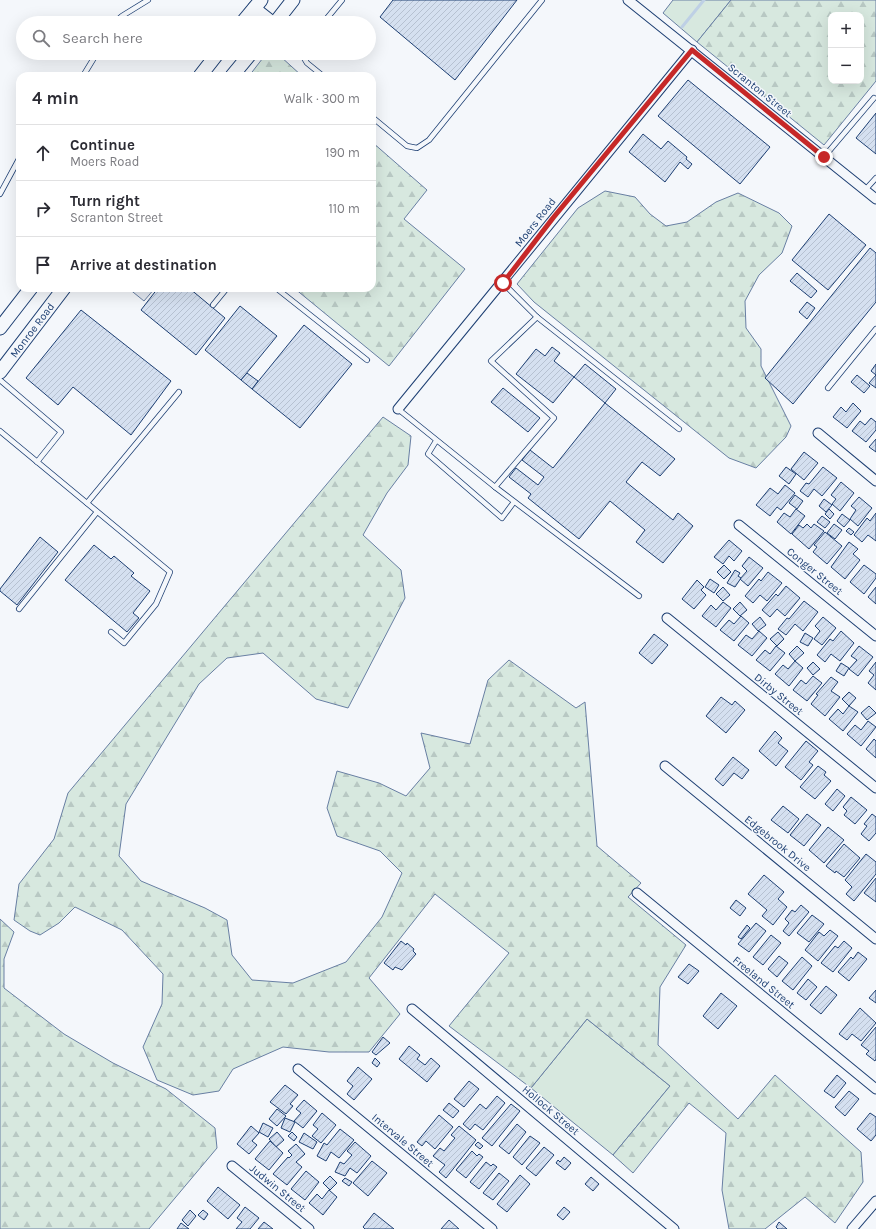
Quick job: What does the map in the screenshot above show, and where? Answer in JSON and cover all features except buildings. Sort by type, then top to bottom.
[{"type":"main road","points":[[280,16],[293,0]]},
{"type":"main road","points":[[248,16],[258,4]]},
{"type":"main road","points":[[203,72],[213,60]]},
{"type":"main road","points":[[235,72],[245,60]]},
{"type":"main road","points":[[0,328],[29,292]]},
{"type":"main road","name":"Monroe Road","points":[[0,372],[61,292]]},
{"type":"street","name":"Scranton Street","points":[[628,0],[876,199]]},
{"type":"street","points":[[258,4],[268,16]]},
{"type":"street","name":"Moers Road","points":[[398,409],[503,283],[553,218],[692,50]]},
{"type":"street","points":[[818,433],[876,481]]},
{"type":"street","name":"Conger Street","points":[[739,525],[876,636]]},
{"type":"street","name":"Dirby Street","points":[[667,618],[876,788]]},
{"type":"street","name":"Edgebrook Drive","points":[[665,766],[876,939]]},
{"type":"street","name":"Freeland Street","points":[[637,894],[876,1090]]},
{"type":"street","name":"Hollock Street","points":[[412,1009],[674,1229]]},
{"type":"street","name":"Intervale Street","points":[[298,1069],[492,1229]]},
{"type":"street","name":"Judwin Street","points":[[232,1166],[309,1229]]},
{"type":"street","points":[[857,1227],[876,1201]]},
{"type":"lane","points":[[122,16],[148,0]]},
{"type":"lane","points":[[329,16],[342,0]]},
{"type":"lane","points":[[376,120],[407,146],[416,148],[429,140],[542,0]]},
{"type":"lane","points":[[85,72],[93,60]]},
{"type":"lane","points":[[305,60],[318,72]]},
{"type":"lane","points":[[824,157],[874,98]]},
{"type":"lane","points":[[0,194],[16,164]]},
{"type":"lane","points":[[866,190],[876,178]]},
{"type":"lane","points":[[503,283],[537,317],[679,429]]},
{"type":"lane","points":[[213,305],[224,292]]},
{"type":"lane","points":[[281,292],[367,360]]},
{"type":"lane","points":[[495,488],[554,418],[491,361],[537,317]]},
{"type":"lane","points":[[828,388],[876,329]]},
{"type":"lane","points":[[0,380],[61,432],[37,462]]},
{"type":"lane","points":[[87,504],[180,392]]},
{"type":"lane","points":[[398,409],[495,488],[640,596]]},
{"type":"lane","points":[[0,431],[170,572],[156,604],[124,643],[110,632]]},
{"type":"lane","points":[[436,441],[428,454],[502,518],[514,502]]},
{"type":"lane","points":[[19,609],[97,512]]},
{"type":"green space","points":[[673,0],[731,0],[697,42],[663,13]]},
{"type":"green space","points":[[731,0],[876,0],[876,81],[824,145],[697,42]]},
{"type":"green space","points":[[261,60],[284,60],[298,72],[252,72]]},
{"type":"green space","points":[[376,145],[427,190],[404,219],[465,269],[389,366],[299,292],[376,292]]},
{"type":"green space","points":[[605,191],[635,197],[650,214],[666,226],[687,222],[716,202],[738,193],[779,213],[792,226],[782,253],[759,275],[745,301],[746,328],[761,349],[761,366],[791,426],[786,437],[756,468],[729,458],[534,302],[517,284],[578,208]]},
{"type":"green space","points":[[383,417],[411,436],[408,465],[387,493],[363,535],[401,570],[405,598],[348,708],[316,699],[263,653],[227,658],[199,684],[126,804],[119,856],[141,881],[205,908],[227,920],[232,955],[252,980],[293,983],[346,962],[382,917],[402,873],[380,851],[337,836],[327,808],[337,771],[379,783],[406,796],[430,768],[421,733],[470,744],[488,680],[509,660],[576,708],[585,702],[597,846],[641,883],[628,897],[686,945],[660,987],[658,1045],[738,1119],[775,1075],[861,1152],[863,1182],[835,1223],[805,1197],[765,1229],[729,1229],[722,1190],[726,1133],[689,1103],[633,1173],[613,1155],[670,1086],[587,1019],[531,1088],[449,1026],[509,953],[435,894],[369,978],[400,1014],[369,1052],[329,1052],[283,1047],[233,1069],[219,1091],[193,1095],[157,1080],[143,1047],[162,1004],[163,974],[122,930],[75,907],[59,923],[40,935],[30,931],[14,920],[19,884],[54,839],[68,793]]},
{"type":"green space","points":[[0,919],[14,932],[4,959],[4,988],[64,1034],[113,1063],[166,1089],[215,1128],[217,1148],[149,1229],[0,1229]]},
{"type":"green space","points":[[587,1019],[670,1086],[613,1155],[531,1088]]},
{"type":"shaded area","points":[[133,292],[152,292],[144,301]]},
{"type":"waterway","points":[[682,27],[704,0]]},
{"type":"route","points":[[503,283],[553,218],[692,50],[824,157]]}]
